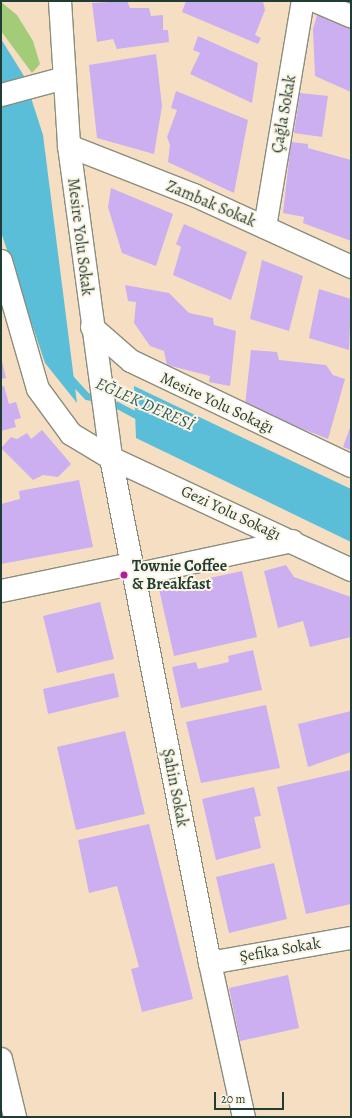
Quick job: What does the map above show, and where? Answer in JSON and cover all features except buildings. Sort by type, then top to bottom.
[{"type":"street","name":"Mesire Yolu Sokak","points":[[59,1],[69,146],[92,327],[111,458]]},
{"type":"street","name":"Çağla Sokak","points":[[264,227],[303,1]]},
{"type":"street","points":[[315,1],[351,16]]},
{"type":"street","points":[[1,95],[65,78]]},
{"type":"street","name":"Zambak Sokak","points":[[69,146],[264,227],[351,267]]},
{"type":"street","name":"Gezi Yolu Sokağı","points":[[1,261],[38,389],[71,434],[111,458],[292,541],[351,570]]},
{"type":"street","name":"Mesire Yolu Sokağı","points":[[92,327],[131,361],[351,466]]},
{"type":"street","name":"Şahin Sokak","points":[[111,458],[210,963],[244,1117]]},
{"type":"street","points":[[1,591],[292,541]]},
{"type":"street","name":"Şefika Sokak","points":[[210,963],[351,938]]},
{"type":"street","points":[[1,1059],[15,1117]]},
{"type":"green space","points":[[1,2],[17,15],[33,41],[40,64],[32,73],[1,31]]},
{"type":"water","points":[[1,39],[24,76],[43,135],[77,403],[45,363],[1,232]]},
{"type":"water","points":[[134,386],[351,489],[351,542],[136,438]]},
{"type":"waterway","name":"EĞLEK DERESİ","points":[[69,377],[87,396],[117,405],[141,418]]},
{"type":"place","name":"Townie Coffee & Breakfast","points":[[124,575]]}]
